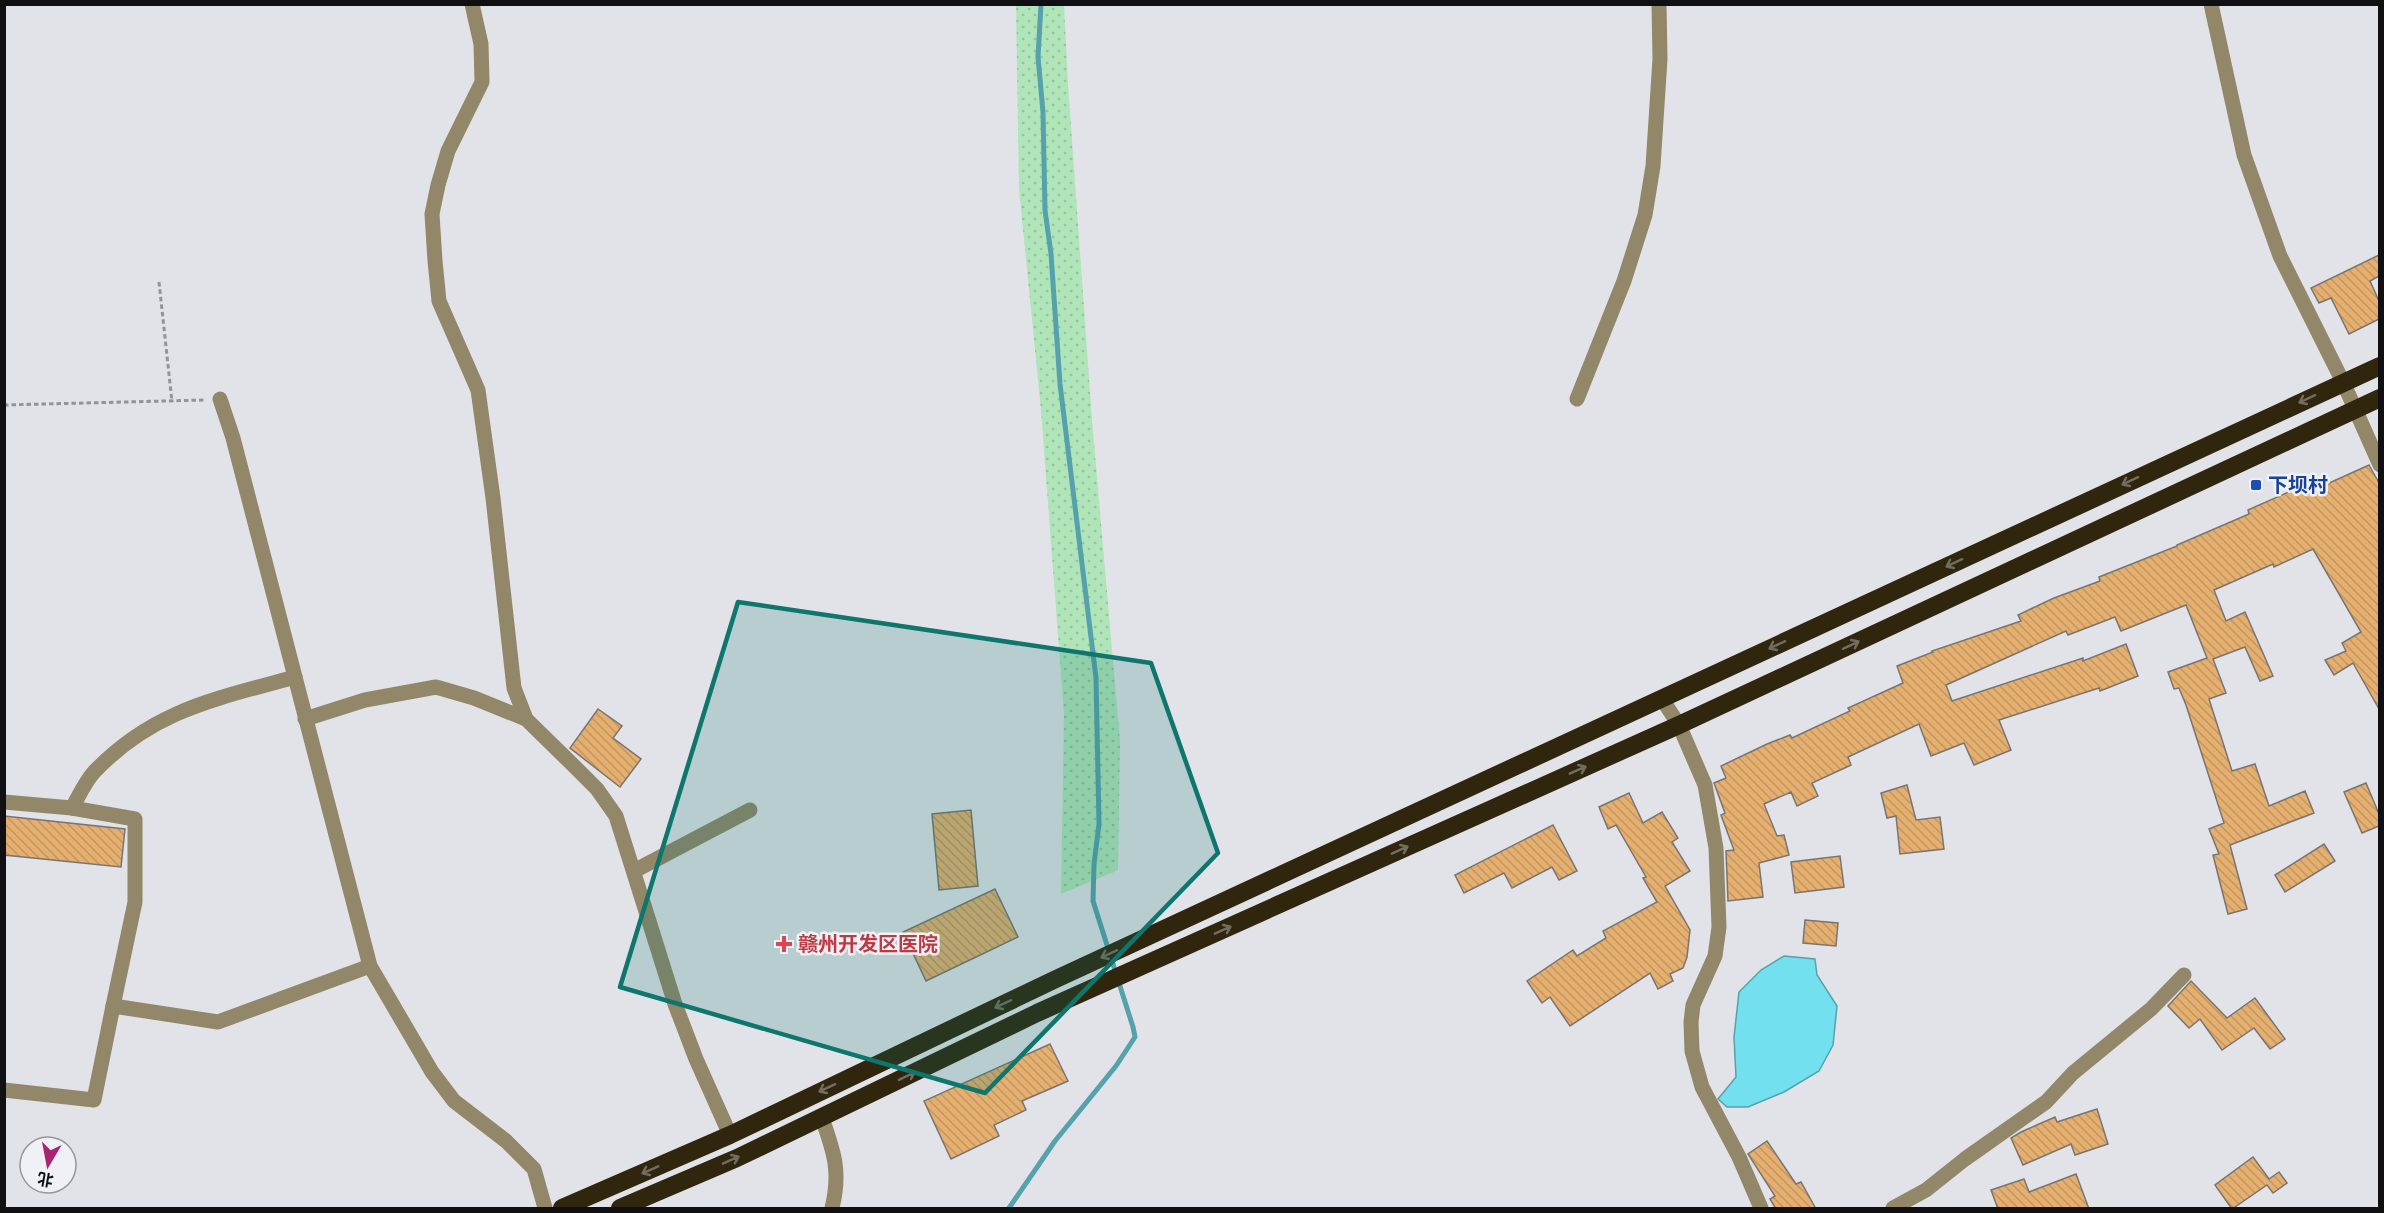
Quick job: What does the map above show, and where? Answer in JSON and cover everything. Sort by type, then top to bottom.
[{"type":"highway","points":[[562,1209],[730,1134],[1161,930],[2379,366]]},
{"type":"highway","points":[[620,1209],[737,1158],[1037,1013],[1678,725],[2379,398]]},
{"type":"highway","points":[[1028,993],[1037,1013]]},
{"type":"street","points":[[472,4],[481,44],[482,82],[448,151],[438,185],[432,214],[435,261],[439,301],[478,390],[494,498],[514,688],[526,719]]},
{"type":"street","points":[[1577,399],[1624,281],[1645,215],[1653,166],[1659,59],[1659,4]]},
{"type":"street","points":[[2211,4],[2244,155],[2280,256],[2343,382],[2379,465]]},
{"type":"street","points":[[220,399],[233,438],[370,966],[432,1072],[454,1101],[506,1141],[534,1169],[545,1209]]},
{"type":"street","points":[[72,808],[93,774],[130,741],[163,719],[191,706],[295,678]]},
{"type":"street","points":[[305,719],[365,700],[436,687],[474,698],[526,719],[597,789],[616,816],[675,1004],[696,1059],[730,1134]]},
{"type":"street","points":[[1662,699],[1678,725],[1705,784],[1716,848],[1719,927],[1715,956],[1693,1005],[1692,1051],[1702,1087],[1739,1157],[1761,1209]]},
{"type":"street","points":[[4,802],[72,808],[135,819],[135,902],[94,1100],[4,1090]]},
{"type":"street","points":[[634,871],[750,810]]},
{"type":"street","points":[[113,1006],[218,1022],[370,966]]},
{"type":"street","points":[[1900,1207],[2046,1102],[2073,1073],[2151,1009],[2184,975]]},
{"type":"street","points":[[822,1118],[834,1151],[838,1173],[832,1209]]},
{"type":"path","points":[[159,282],[172,402]]},
{"type":"path","points":[[4,405],[220,399]]},
{"type":"highlighted area","points":[[738,602],[1151,663],[1218,853],[985,1093],[620,987]]},
{"type":"green space","points":[[1016,5],[1064,5],[1092,420],[1120,741],[1118,870],[1061,894],[1064,715],[1041,410],[1019,189]]},
{"type":"water","points":[[1784,956],[1815,959],[1817,975],[1837,1006],[1833,1045],[1819,1071],[1784,1092],[1748,1107],[1727,1107],[1718,1099],[1736,1077],[1734,1037],[1739,992],[1761,970]]},
{"type":"building","points":[[2379,255],[2379,276],[2370,281],[2379,301],[2379,319],[2349,334],[2331,298],[2319,303],[2311,288]]},
{"type":"building","points":[[2369,465],[2379,483],[2379,709],[2353,663],[2334,675],[2325,660],[2346,651],[2342,643],[2361,632],[2313,549],[2214,590],[2226,621],[2245,612],[2273,676],[2260,681],[2245,647],[2213,659],[2226,693],[2209,699],[2232,771],[2255,764],[2269,806],[2305,791],[2314,813],[2230,845],[2247,909],[2228,914],[2213,855],[2219,854],[2209,829],[2224,823],[2186,705],[2179,688],[2174,689],[2168,672],[2207,658],[2186,605],[2121,631],[2115,617],[2068,635],[2066,631],[1946,685],[1952,701],[2083,658],[2083,661],[2126,644],[2138,676],[2100,691],[2099,688],[1999,720],[2011,750],[1974,765],[1964,743],[1931,756],[1919,724],[1848,757],[1851,765],[1812,783],[1818,796],[1797,806],[1791,792],[1764,804],[1777,836],[1784,835],[1789,855],[1759,863],[1763,897],[1728,901],[1726,851],[1734,850],[1721,815],[1725,813],[1714,783],[1726,778],[1721,766],[1767,744],[1790,735],[1792,738],[1850,711],[1848,708],[1903,683],[1897,666],[1932,651],[2021,621],[2018,615],[2054,598],[2100,581],[2099,577],[2249,514],[2248,510],[2302,486],[2305,494]]},
{"type":"building","points":[[598,709],[622,726],[613,738],[641,759],[620,787],[570,748]]},
{"type":"building","points":[[2366,783],[2379,814],[2379,826],[2362,833],[2344,792]]},
{"type":"building","points":[[1907,785],[1916,820],[1940,817],[1944,849],[1900,854],[1896,816],[1887,818],[1881,793]]},
{"type":"building","points":[[1629,793],[1643,823],[1662,812],[1678,838],[1672,842],[1690,871],[1665,886],[1690,930],[1687,957],[1683,968],[1670,974],[1673,981],[1658,989],[1650,973],[1570,1026],[1550,997],[1542,1003],[1527,981],[1573,950],[1577,956],[1606,938],[1603,931],[1657,902],[1643,878],[1646,877],[1616,825],[1608,829],[1599,807]]},
{"type":"building","points":[[971,810],[978,886],[939,890],[932,814]]},
{"type":"building","points":[[4,816],[125,829],[121,867],[4,855]]},
{"type":"building","points":[[1553,825],[1577,871],[1559,880],[1552,867],[1512,888],[1504,873],[1464,893],[1455,875]]},
{"type":"building","points":[[2324,844],[2335,861],[2285,892],[2275,875]]},
{"type":"building","points":[[1840,856],[1844,887],[1795,893],[1791,862]]},
{"type":"building","points":[[995,889],[1018,937],[926,981],[903,932]]},
{"type":"building","points":[[1805,920],[1838,923],[1836,946],[1803,943]]},
{"type":"building","points":[[2191,981],[2227,1018],[2255,998],[2285,1039],[2270,1049],[2254,1028],[2222,1050],[2200,1019],[2189,1028],[2168,1006]]},
{"type":"building","points":[[1050,1044],[1068,1081],[1022,1101],[1026,1110],[994,1125],[999,1136],[951,1159],[924,1101]]},
{"type":"building","points":[[2097,1109],[2108,1144],[2075,1155],[2071,1144],[2023,1165],[2011,1138],[2055,1117],[2057,1122]]},
{"type":"building","points":[[1767,1141],[1796,1184],[1801,1182],[1816,1209],[1776,1209],[1770,1199],[1775,1196],[1748,1154]]},
{"type":"building","points":[[2253,1157],[2269,1179],[2279,1172],[2287,1183],[2273,1193],[2267,1185],[2232,1209],[2215,1185]]},
{"type":"building","points":[[2076,1174],[2089,1209],[1998,1209],[1991,1190],[2024,1179],[2029,1192]]},
{"type":"waterway","points":[[1009,1208],[1055,1141],[1116,1066],[1135,1037],[1093,901],[1094,864],[1099,824],[1096,678],[1060,384],[1051,254],[1045,210],[1043,112],[1038,57],[1041,4]]},
{"type":"place","name":"下坝村","points":[[2256,485]]},
{"type":"place","name":"赣州开发区医院","points":[[784,944]]}]
